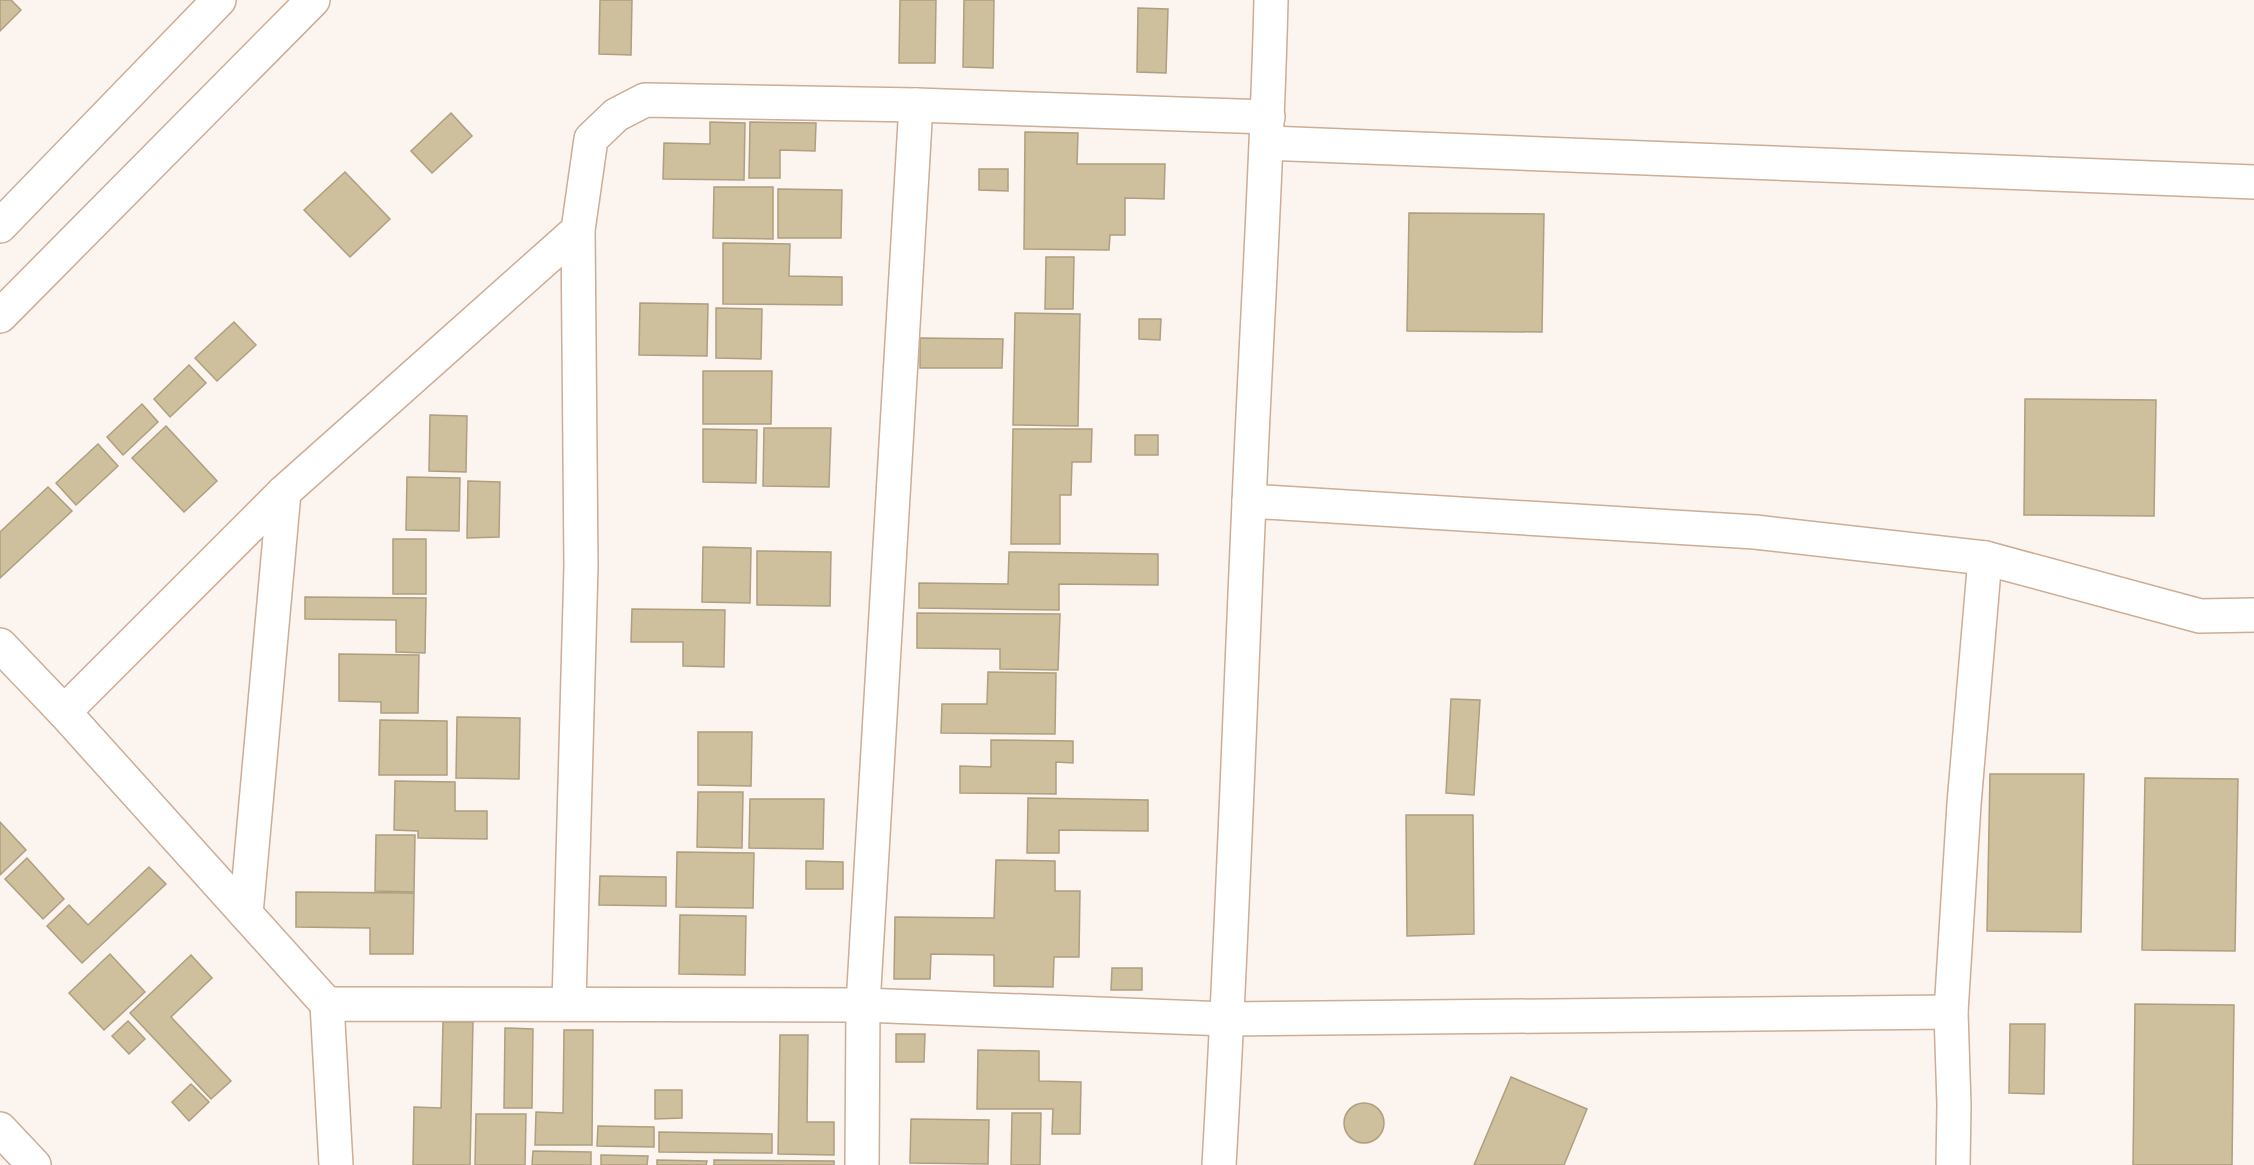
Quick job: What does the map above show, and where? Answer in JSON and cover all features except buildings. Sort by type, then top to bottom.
[{"type":"street","points":[[0,226],[219,0]]},
{"type":"street","points":[[0,316],[314,0]]},
{"type":"street","points":[[1219,1165],[1268,130],[1271,0]]},
{"type":"street","points":[[569,1003],[581,566],[578,230],[591,139],[616,115],[645,100],[916,105],[1268,130],[2254,182]]},
{"type":"street","points":[[862,1165],[864,1005],[916,105]]},
{"type":"street","points":[[64,712],[284,492],[578,230]]},
{"type":"street","points":[[246,914],[284,492]]},
{"type":"street","points":[[1249,501],[1755,532],[1985,558],[2200,616],[2254,615]]},
{"type":"street","points":[[1953,1165],[1951,1011],[1964,804],[1985,558]]},
{"type":"street","points":[[0,645],[64,712],[327,1004],[336,1165]]},
{"type":"street","points":[[327,1004],[864,1005],[1227,1019],[1951,1011]]},
{"type":"street","points":[[0,1129],[34,1165]]}]
